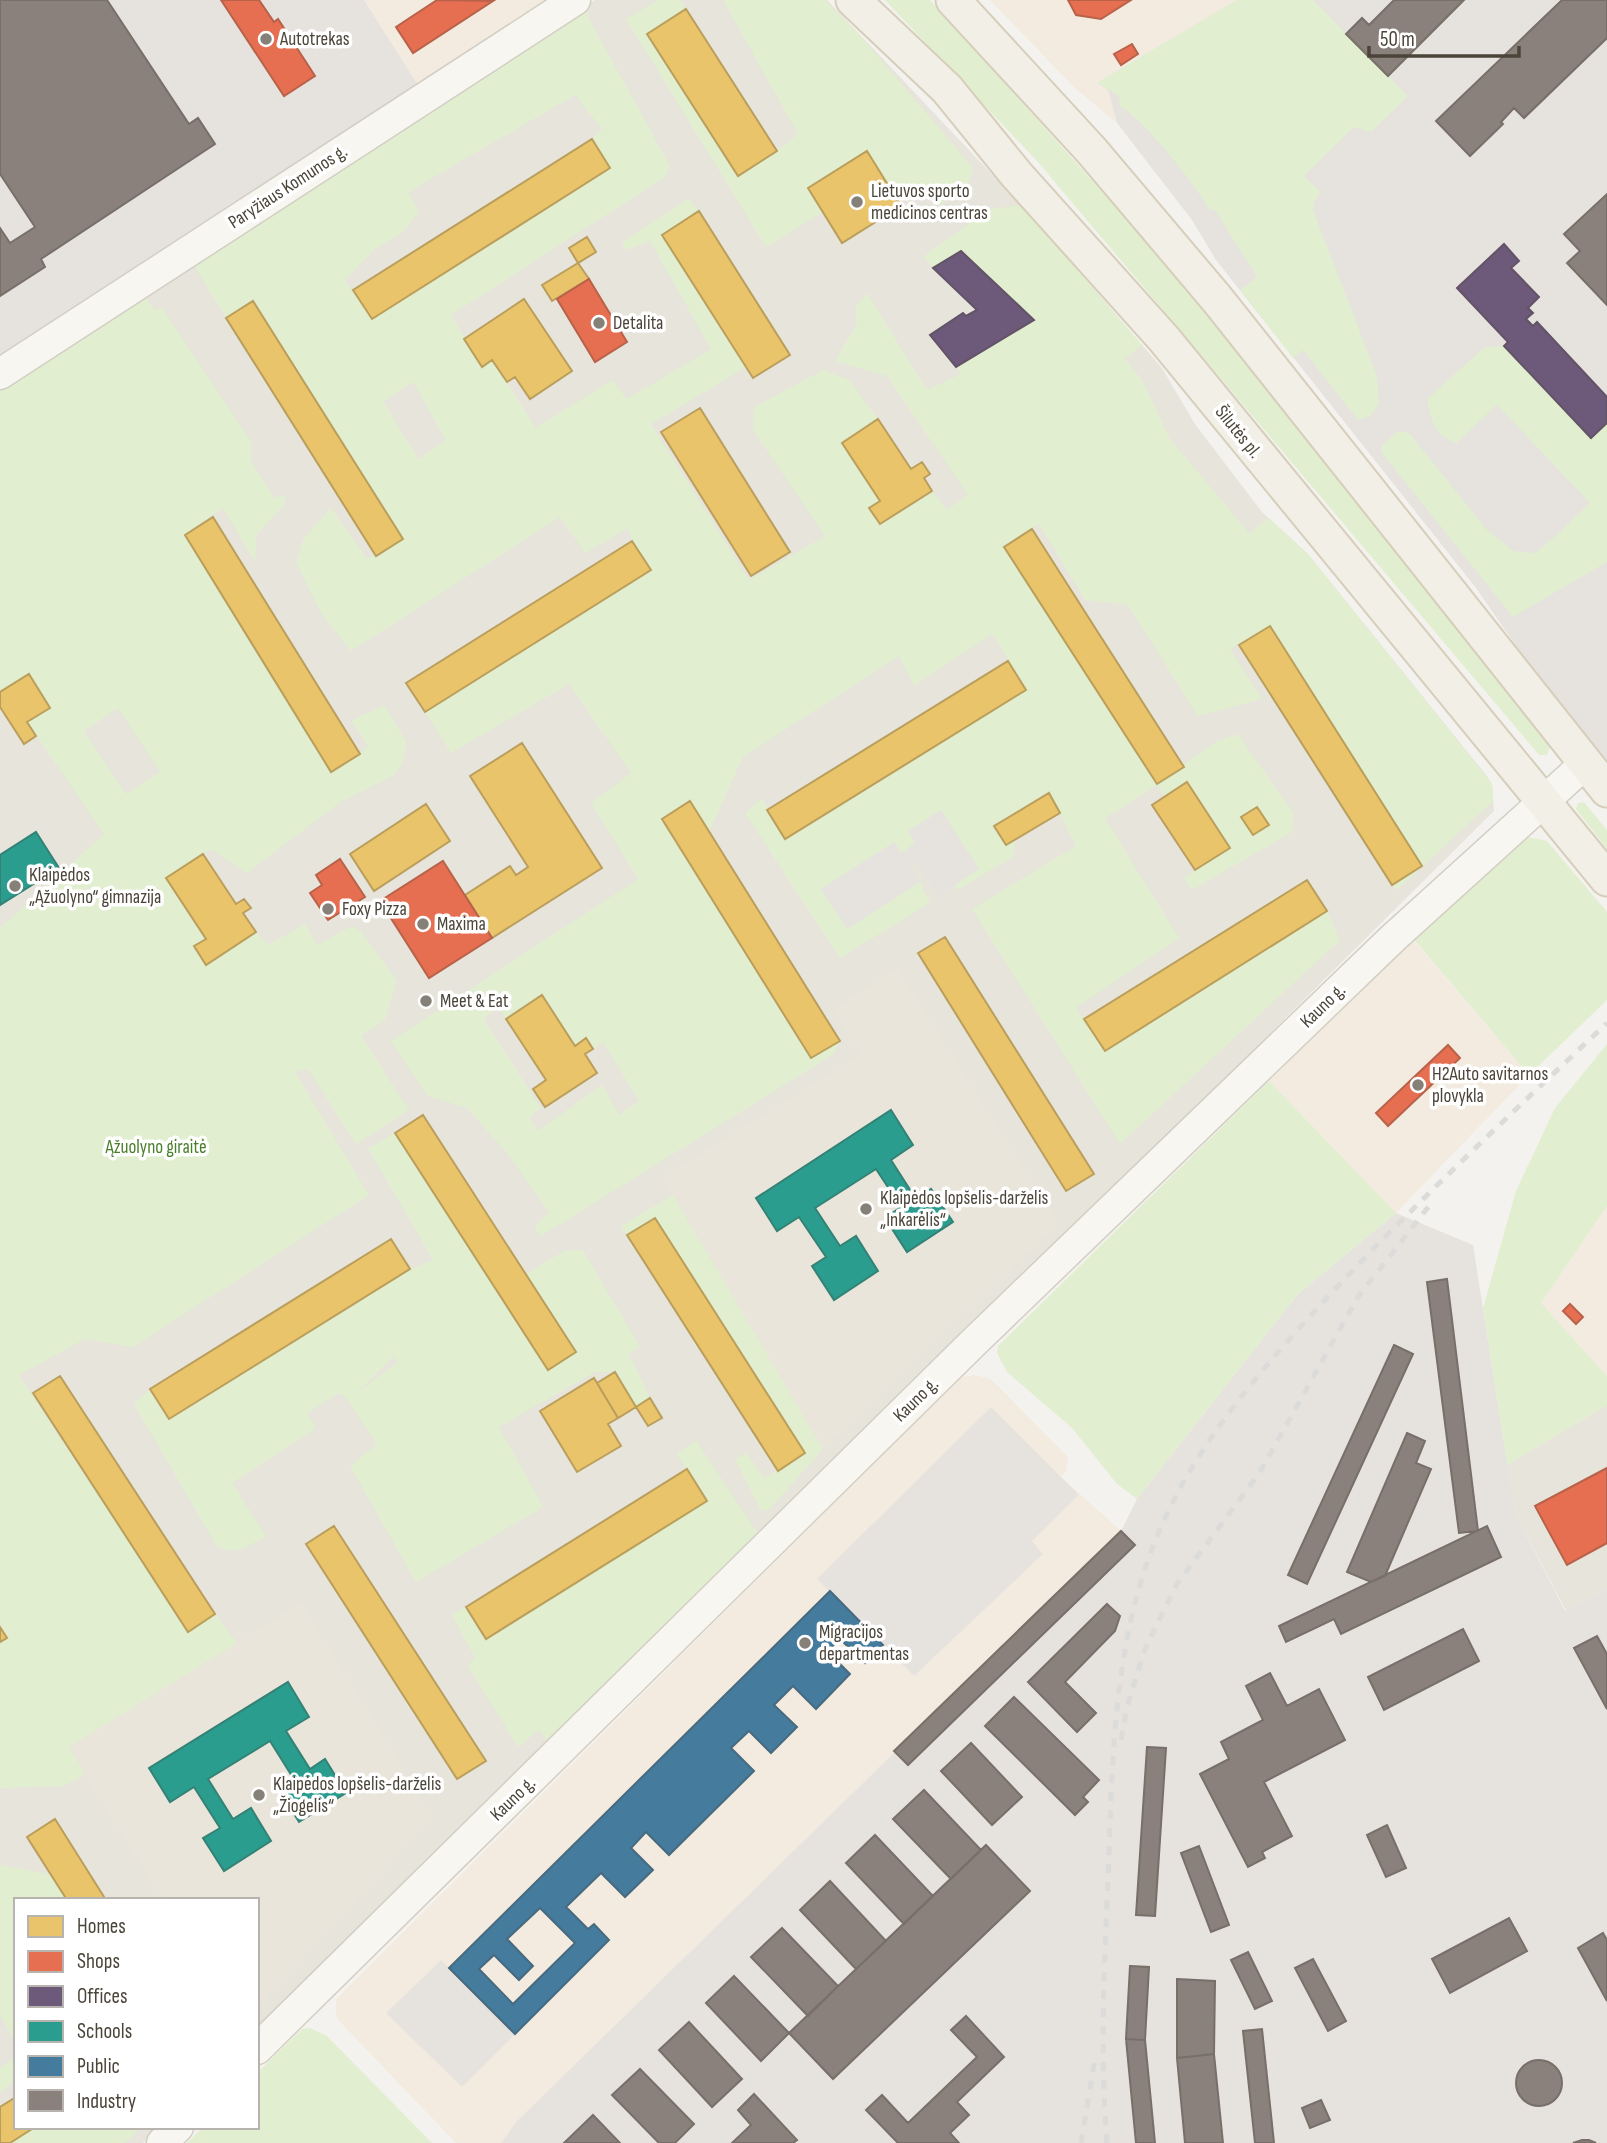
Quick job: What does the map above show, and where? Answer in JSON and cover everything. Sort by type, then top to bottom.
[{"type":"main road","name":"Paryžiaus Komunos g.","points":[[0,374],[575,0]]},
{"type":"main road","name":"Šilutės pl.","points":[[853,0],[947,89],[1016,174],[1157,332],[1607,878]]},
{"type":"main road","points":[[953,0],[1091,150],[1208,289],[1607,790]]},
{"type":"main road","name":"Kauno g.","points":[[259,2047],[970,1346],[1392,939],[1542,800],[1586,763]]},
{"type":"main road","points":[[162,2143],[176,2129]]},
{"type":"shaded area","points":[[0,0],[364,0],[420,88],[0,362]]},
{"type":"shaded area","points":[[364,0],[556,0],[420,88]]},
{"type":"shaded area","points":[[595,0],[827,0],[1021,205],[1162,368],[1195,424],[1262,512],[1308,554],[1492,784],[1494,811],[783,1517],[259,2029],[259,1898],[14,1898],[14,2129],[157,2129],[143,2143],[0,2143],[0,387]]},
{"type":"shaded area","points":[[990,0],[1237,0],[1097,83],[1108,90],[1117,123],[1075,88]]},
{"type":"shaded area","points":[[1237,0],[1607,0],[1607,773],[1588,750],[1476,588],[1216,260],[1192,220],[1117,123],[1108,90],[1097,83]]},
{"type":"shaded area","points":[[1497,405],[1590,503],[1550,541],[1457,443]]},
{"type":"shaded area","points":[[941,810],[979,869],[938,896],[914,859],[908,864],[920,882],[847,929],[821,889],[894,842],[901,853],[915,844],[908,831]]},
{"type":"shaded area","points":[[1411,937],[1529,1075],[1396,1213],[1269,1081]]},
{"type":"shaded area","name":"Klaipėdos lopšelis-darželis „Inkarėlis“","points":[[897,968],[1058,1223],[823,1449],[663,1177],[860,1055],[834,1009]]},
{"type":"shaded area","points":[[1607,1206],[1607,1376],[1541,1303]]},
{"type":"shaded area","points":[[1396,1213],[1473,1245],[1515,1513],[1565,1611],[1607,1589],[1607,2143],[501,2143],[516,2122],[1121,1531],[1137,1499],[1297,1295]]},
{"type":"shaded area","points":[[975,1375],[991,1379],[1068,1457],[1067,1470],[1061,1477],[1121,1531],[516,2122],[501,2143],[456,2143],[339,2021],[336,2016],[336,1999],[961,1377]]},
{"type":"shaded area","points":[[1607,1405],[1607,1589],[1566,1611],[1515,1513],[1507,1465]]},
{"type":"shaded area","points":[[991,1407],[1079,1495],[1032,1541],[1043,1554],[914,1676],[817,1579]]},
{"type":"shaded area","name":"Klaipėdos lopšelis-darželis „Žiogelis“","points":[[301,1603],[433,1816],[259,2006],[259,1898],[162,1898],[68,1747]]},
{"type":"shaded area","points":[[441,1960],[515,2034],[462,2087],[386,2013]]},
{"type":"green space","points":[[658,0],[680,0],[686,9],[647,34],[738,176],[798,134],[723,0],[825,0],[858,33],[973,168],[969,182],[939,206],[916,186],[895,197],[866,151],[808,188],[823,212],[766,247],[626,19]]},
{"type":"green space","points":[[885,0],[930,0],[1210,312],[1550,747],[1547,755],[1539,755],[1037,161]]},
{"type":"green space","points":[[1237,0],[1313,0],[1408,96],[1371,132],[1354,127],[1304,176],[1321,192],[1314,202],[1313,210],[1377,376],[1379,404],[1370,416],[1358,420],[1303,350],[1293,358],[1240,290],[1257,277],[1215,210],[1210,210],[1156,139],[1120,106],[1119,96],[1097,83]]},
{"type":"green space","points":[[586,5],[589,19],[670,166],[665,177],[451,315],[482,366],[492,360],[536,428],[612,380],[627,399],[711,349],[650,241],[626,250],[622,242],[689,199],[699,211],[662,235],[746,367],[651,424],[749,580],[825,536],[753,430],[754,407],[823,370],[849,380],[878,419],[842,443],[880,501],[869,508],[880,524],[932,491],[947,510],[968,495],[887,376],[835,361],[857,324],[855,308],[867,293],[927,390],[961,374],[956,367],[1034,320],[961,251],[933,268],[924,256],[989,209],[1021,205],[1142,345],[1125,359],[1142,380],[1170,439],[1249,533],[1269,518],[1308,554],[1492,784],[1493,801],[1397,890],[1392,885],[1422,866],[1270,626],[1230,649],[1262,699],[1198,716],[1128,605],[1085,600],[1039,524],[1005,546],[1156,784],[1217,741],[1238,734],[1293,813],[1292,832],[1192,890],[1184,878],[1229,847],[1165,797],[1157,785],[1105,818],[1179,938],[1076,1008],[1104,1051],[1327,911],[1340,940],[1120,1144],[972,909],[1076,846],[1049,793],[994,825],[1006,845],[1016,839],[1014,856],[958,890],[955,885],[979,869],[908,831],[916,843],[901,853],[894,842],[847,929],[920,882],[930,903],[840,958],[745,813],[762,798],[785,838],[1026,690],[993,634],[914,685],[899,656],[743,757],[709,832],[690,801],[662,819],[811,1058],[840,1041],[834,1054],[541,1236],[534,1227],[549,1212],[507,1153],[467,1108],[428,1096],[391,1041],[638,879],[591,803],[631,773],[569,684],[451,753],[425,712],[651,570],[632,541],[628,528],[585,553],[560,517],[351,651],[321,613],[296,562],[304,538],[331,508],[367,559],[403,538],[253,301],[226,318],[192,262]],"holes":[[[575,95],[602,129],[592,139],[610,168],[372,319],[345,280],[376,248],[403,232],[419,212],[408,192]],[[413,382],[446,440],[418,459],[383,401]],[[542,995],[575,1046],[586,1039],[593,1049],[603,1042],[639,1101],[619,1115],[602,1085],[538,1131],[529,1117],[541,1108],[484,1020],[497,1005],[506,1019]]]},
{"type":"green space","name":"Ąžuolyno giraitė","points":[[143,294],[155,311],[161,307],[251,441],[251,461],[274,498],[285,495],[284,505],[257,534],[255,562],[223,508],[185,535],[331,772],[360,754],[368,745],[351,721],[384,705],[407,743],[402,765],[392,776],[342,801],[247,873],[211,849],[166,878],[206,939],[194,946],[206,965],[256,932],[268,945],[305,924],[317,945],[352,926],[361,931],[397,981],[385,1020],[361,1036],[409,1110],[356,1144],[308,1069],[295,1072],[369,1195],[133,1347],[85,1339],[19,1375],[188,1631],[215,1614],[237,1643],[69,1747],[85,1774],[64,1786],[0,1788],[0,1642],[6,1638],[0,1627],[0,928],[104,834],[27,722],[50,707],[29,674],[0,692],[0,387]],"holes":[[[118,708],[160,772],[126,794],[84,731]]]},
{"type":"green space","points":[[1504,346],[1590,438],[1607,423],[1607,562],[1513,617],[1382,453],[1382,445],[1398,431],[1409,433],[1487,530],[1513,551],[1536,553],[1590,503],[1497,405],[1457,443],[1438,432],[1427,399],[1485,347]]},
{"type":"green space","points":[[1584,802],[1607,830],[1607,849],[1576,809],[1578,803]]},
{"type":"green space","points":[[1524,836],[1547,841],[1607,912],[1607,1000],[1529,1075],[1412,937]]},
{"type":"green space","points":[[1607,1044],[1607,1206],[1541,1303],[1607,1376],[1607,1405],[1507,1465],[1483,1308],[1516,1191],[1555,1108]]},
{"type":"green space","points":[[1269,1081],[1396,1213],[1297,1295],[1137,1499],[1117,1484],[1072,1428],[1007,1372],[997,1353],[998,1346]]},
{"type":"green space","points":[[395,1133],[547,1369],[576,1351],[526,1274],[564,1251],[583,1250],[640,1347],[629,1354],[650,1398],[636,1407],[615,1372],[595,1372],[499,1427],[543,1507],[416,1582],[350,1466],[377,1444],[348,1400],[339,1393],[307,1413],[316,1428],[232,1483],[266,1536],[236,1550],[216,1545],[134,1404],[150,1389],[169,1419],[410,1269],[433,1260],[368,1148]],"holes":[[[389,1339],[397,1363],[355,1394],[394,1357]]]},
{"type":"green space","points":[[673,1195],[823,1449],[770,1509],[761,1511],[735,1459],[747,1453],[764,1478],[805,1452],[655,1218],[627,1235],[621,1226]]},
{"type":"green space","points":[[696,1440],[761,1538],[549,1744],[539,1730],[518,1747],[468,1666],[475,1658],[452,1615],[466,1607],[486,1639],[707,1501],[677,1454]]},
{"type":"green space","points":[[0,1865],[50,1874],[66,1898],[14,1898],[14,2040],[0,2015]]},
{"type":"green space","points":[[310,2028],[327,2036],[432,2143],[187,2143],[201,2129],[259,2129],[259,2071],[302,2029]]},
{"type":"green space","points":[[14,2058],[14,2082],[0,2092],[0,2068]]},
{"type":"green space","points":[[32,2129],[140,2129],[125,2143],[10,2143]]},
{"type":"building: Homes","points":[[686,9],[777,151],[738,176],[647,34]]},
{"type":"building: Homes","points":[[592,139],[610,168],[372,319],[353,290]]},
{"type":"building: Homes","name":"Lietuvos sporto medicinos centras","points":[[867,151],[901,206],[842,243],[808,188]]},
{"type":"building: Homes","points":[[699,211],[790,355],[753,378],[662,235]]},
{"type":"building: Homes","points":[[587,237],[596,252],[578,263],[569,248]]},
{"type":"building: Homes","points":[[578,263],[589,279],[552,301],[542,285]]},
{"type":"building: Homes","points":[[524,299],[572,371],[530,399],[515,377],[507,382],[492,360],[482,367],[464,339]]},
{"type":"building: Homes","points":[[253,301],[403,539],[376,556],[226,318]]},
{"type":"building: Homes","points":[[700,408],[790,552],[751,576],[661,432]]},
{"type":"building: Homes","points":[[878,419],[911,469],[922,462],[930,474],[924,478],[932,491],[880,524],[869,508],[880,501],[842,443]]},
{"type":"building: Homes","points":[[213,517],[360,754],[331,772],[185,535]]},
{"type":"building: Homes","points":[[1032,529],[1184,767],[1157,784],[1004,547]]},
{"type":"building: Homes","points":[[632,541],[651,570],[425,712],[406,683]]},
{"type":"building: Homes","points":[[1270,626],[1422,866],[1392,885],[1239,645]]},
{"type":"building: Homes","points":[[1008,661],[1026,690],[785,839],[767,810]]},
{"type":"building: Homes","points":[[29,674],[50,708],[27,722],[36,736],[24,744],[0,707],[0,692]]},
{"type":"building: Homes","points":[[522,743],[602,868],[492,938],[465,895],[510,866],[516,875],[528,867],[470,776]]},
{"type":"building: Homes","points":[[1187,782],[1230,848],[1195,870],[1152,805]]},
{"type":"building: Homes","points":[[1049,793],[1060,813],[1006,845],[994,826]]},
{"type":"building: Homes","points":[[690,801],[840,1041],[811,1058],[662,819]]},
{"type":"building: Homes","points":[[426,804],[450,841],[374,891],[350,854]]},
{"type":"building: Homes","points":[[1257,807],[1269,825],[1253,835],[1241,817]]},
{"type":"building: Homes","points":[[203,854],[236,904],[244,899],[251,908],[243,913],[256,932],[206,965],[194,946],[206,939],[166,878]]},
{"type":"building: Homes","points":[[1307,880],[1327,911],[1105,1051],[1084,1019]]},
{"type":"building: Homes","points":[[945,937],[1094,1174],[1066,1191],[918,953]]},
{"type":"building: Homes","points":[[542,995],[575,1046],[586,1038],[593,1049],[585,1054],[597,1073],[545,1107],[533,1089],[546,1080],[506,1019]]},
{"type":"building: Homes","points":[[423,1115],[576,1352],[548,1370],[395,1133]]},
{"type":"building: Homes","points":[[655,1218],[805,1453],[778,1471],[627,1235]]},
{"type":"building: Homes","points":[[391,1239],[410,1269],[169,1419],[150,1389]]},
{"type":"building: Homes","points":[[615,1372],[636,1407],[618,1418],[597,1383]]},
{"type":"building: Homes","points":[[60,1376],[215,1614],[188,1632],[33,1393]]},
{"type":"building: Homes","points":[[594,1378],[618,1418],[608,1424],[621,1446],[577,1472],[540,1411]]},
{"type":"building: Homes","points":[[650,1398],[662,1418],[648,1426],[636,1407]]},
{"type":"building: Homes","points":[[687,1469],[707,1501],[486,1639],[466,1607]]},
{"type":"building: Homes","points":[[334,1526],[486,1761],[457,1779],[306,1544]]},
{"type":"building: Homes","points":[[0,1627],[7,1638],[0,1642]]},
{"type":"building: Homes","points":[[55,1819],[105,1898],[66,1898],[27,1837]]},
{"type":"building: Homes","points":[[14,2098],[14,2129],[32,2129],[10,2143],[0,2143],[0,2107]]},
{"type":"building: Shops","points":[[221,0],[259,0],[274,22],[278,19],[315,76],[284,96]]},
{"type":"building: Shops","points":[[437,0],[493,1],[413,53],[396,27]]},
{"type":"building: Shops","points":[[1068,0],[1131,0],[1101,19],[1076,15]]},
{"type":"building: Shops","points":[[1132,44],[1138,54],[1121,65],[1114,54]]},
{"type":"building: Shops","points":[[589,279],[627,342],[595,362],[557,299]]},
{"type":"building: Shops","points":[[340,859],[365,897],[328,920],[310,893],[322,885],[316,875]]},
{"type":"building: Shops","points":[[443,861],[492,938],[429,978],[380,901]]},
{"type":"building: Shops","name":"H2Auto savitarnos plovykla","points":[[1448,1045],[1460,1058],[1388,1126],[1376,1113]]},
{"type":"building: Shops","points":[[1570,1304],[1583,1317],[1576,1324],[1563,1311]]},
{"type":"building: Shops","points":[[1607,1468],[1607,1543],[1567,1565],[1535,1506]]},
{"type":"building: Offices","points":[[1504,244],[1519,261],[1511,268],[1539,297],[1528,308],[1533,313],[1526,319],[1533,326],[1537,322],[1607,397],[1607,423],[1591,438],[1504,346],[1508,342],[1457,288]]},
{"type":"building: Offices","points":[[961,251],[1034,320],[956,367],[930,335],[963,313],[966,316],[977,310],[933,268]]},
{"type":"building: Schools","name":"Klaipėdos „Ąžuolyno“ gimnazija","points":[[36,832],[59,868],[0,905],[0,855]]},
{"type":"building: Schools","points":[[891,1110],[913,1145],[891,1160],[916,1199],[931,1189],[953,1222],[907,1252],[885,1218],[901,1207],[876,1169],[815,1208],[840,1246],[856,1236],[878,1271],[834,1300],[812,1266],[826,1257],[799,1217],[777,1231],[756,1198]]},
{"type":"building: Schools","points":[[288,1682],[309,1717],[286,1731],[310,1769],[325,1759],[346,1793],[299,1822],[279,1790],[295,1781],[270,1741],[208,1779],[233,1819],[251,1808],[271,1841],[224,1871],[203,1838],[220,1828],[194,1787],[170,1802],[149,1768]]},
{"type":"building: Public","points":[[830,1591],[883,1645],[865,1663],[840,1639],[827,1651],[850,1674],[816,1709],[793,1686],[774,1705],[797,1727],[771,1753],[749,1731],[731,1748],[754,1771],[669,1855],[646,1832],[631,1848],[653,1870],[625,1897],[601,1873],[566,1907],[588,1929],[594,1924],[609,1940],[515,2034],[449,1968]],"holes":[[[540,1908],[575,1943],[513,2004],[479,1969],[494,1955],[519,1980],[533,1966],[507,1939]]]},
{"type":"building: Industry","points":[[0,0],[107,0],[189,124],[198,118],[215,144],[41,259],[45,267],[0,296],[0,228],[10,243],[35,227],[0,174]]},
{"type":"building: Industry","points":[[1394,0],[1464,0],[1388,76],[1346,34],[1362,18],[1369,25]]},
{"type":"building: Industry","points":[[1562,0],[1607,0],[1607,38],[1524,118],[1514,108],[1501,122],[1503,124],[1470,156],[1436,121]]},
{"type":"building: Industry","points":[[1607,194],[1607,305],[1567,263],[1580,251],[1564,234]]},
{"type":"building: Industry","points":[[1447,1279],[1478,1531],[1459,1533],[1427,1282]]},
{"type":"building: Industry","points":[[1394,1345],[1413,1354],[1307,1584],[1288,1575]]},
{"type":"building: Industry","points":[[1407,1433],[1425,1441],[1416,1463],[1431,1469],[1385,1576],[1371,1582],[1347,1572]]},
{"type":"building: Industry","points":[[1487,1526],[1501,1557],[1341,1634],[1334,1619],[1286,1642],[1279,1626]]},
{"type":"building: Industry","points":[[1121,1531],[1135,1545],[908,1765],[894,1751]]},
{"type":"building: Industry","points":[[1107,1604],[1120,1616],[1115,1631],[1065,1682],[1096,1713],[1077,1732],[1028,1682]]},
{"type":"building: Industry","points":[[1463,1629],[1479,1661],[1384,1710],[1368,1677]]},
{"type":"building: Industry","points":[[1597,1636],[1607,1654],[1607,1709],[1574,1648]]},
{"type":"building: Industry","points":[[1270,1673],[1287,1706],[1319,1689],[1345,1740],[1264,1782],[1292,1836],[1262,1852],[1265,1858],[1248,1867],[1200,1774],[1229,1759],[1221,1742],[1263,1720],[1246,1686]]},
{"type":"building: Industry","points":[[1014,1697],[1099,1780],[1083,1797],[1088,1802],[1075,1815],[985,1726]]},
{"type":"building: Industry","points":[[971,1743],[1022,1797],[992,1825],[941,1771]]},
{"type":"building: Industry","points":[[1147,1747],[1166,1748],[1155,1916],[1136,1915]]},
{"type":"building: Industry","points":[[924,1790],[981,1850],[951,1879],[893,1819]]},
{"type":"building: Industry","points":[[1387,1825],[1406,1868],[1386,1877],[1367,1835]]},
{"type":"building: Industry","points":[[875,1835],[933,1896],[904,1924],[846,1863]]},
{"type":"building: Industry","points":[[986,1845],[1030,1891],[833,2079],[789,2033]]},
{"type":"building: Industry","points":[[1199,1846],[1229,1925],[1211,1932],[1181,1853]]},
{"type":"building: Industry","points":[[830,1881],[886,1941],[856,1969],[800,1910]]},
{"type":"building: Industry","points":[[1509,1918],[1527,1951],[1450,1993],[1432,1959]]},
{"type":"building: Industry","points":[[782,1928],[838,1986],[808,2016],[751,1957]]},
{"type":"building: Industry","points":[[1603,1933],[1607,1940],[1607,2001],[1578,1948]]},
{"type":"building: Industry","points":[[1248,1952],[1272,2001],[1255,2009],[1231,1960]]},
{"type":"building: Industry","points":[[1313,1959],[1346,2021],[1328,2031],[1295,1968]]},
{"type":"building: Industry","points":[[1130,1966],[1149,1967],[1145,2040],[1126,2039]]},
{"type":"building: Industry","points":[[734,1976],[789,2033],[761,2061],[706,2003]]},
{"type":"building: Industry","points":[[1177,1979],[1215,1981],[1214,2054],[1177,2058]]},
{"type":"building: Industry","points":[[966,2016],[1004,2057],[957,2102],[969,2115],[950,2133],[959,2143],[898,2143],[866,2110],[882,2095],[908,2123],[977,2057],[951,2030]]},
{"type":"building: Industry","points":[[689,2022],[742,2079],[712,2107],[659,2050]]},
{"type":"building: Industry","points":[[1262,2029],[1274,2143],[1255,2143],[1243,2031]]},
{"type":"building: Industry","points":[[1126,2039],[1145,2040],[1155,2143],[1136,2143]]},
{"type":"building: Industry","points":[[1214,2054],[1223,2143],[1185,2143],[1177,2058]]},
{"type":"building: Industry","points":[[1539,2060],[1556,2066],[1562,2083],[1556,2100],[1539,2106],[1522,2100],[1516,2083],[1522,2066]]},
{"type":"building: Industry","points":[[640,2069],[694,2124],[675,2143],[659,2143],[612,2095]]},
{"type":"building: Industry","points":[[754,2094],[797,2140],[793,2143],[732,2143],[751,2125],[738,2110]]},
{"type":"building: Industry","points":[[1321,2100],[1330,2120],[1310,2128],[1302,2108]]},
{"type":"building: Industry","points":[[593,2115],[620,2143],[564,2143]]},
{"type":"building: Industry","points":[[1589,2140],[1596,2143],[1573,2143]]},
{"type":"railway","points":[[1107,2143],[1103,2012],[1115,1732],[1128,1634],[1156,1540],[1177,1494],[1208,1443],[1283,1347],[1392,1230],[1607,1023]]},
{"type":"railway","points":[[1121,1740],[1127,1707],[1145,1649],[1177,1584],[1260,1472],[1358,1297],[1429,1206]]},
{"type":"railway","points":[[1081,2143],[1095,2058]]},
{"type":"place","name":"Autotrekas","points":[[266,39]]},
{"type":"place","name":"Lietuvos sporto medicinos centras","points":[[857,202]]},
{"type":"place","name":"Detalita","points":[[599,323]]},
{"type":"place","name":"Klaipėdos „Ąžuolyno“ gimnazija","points":[[15,886]]},
{"type":"place","name":"Foxy Pizza","points":[[328,909]]},
{"type":"place","name":"Maxima","points":[[423,924]]},
{"type":"place","name":"Meet & Eat","points":[[426,1001]]},
{"type":"place","name":"H2Auto savitarnos plovykla","points":[[1418,1085]]},
{"type":"place","name":"Klaipėdos lopšelis-darželis „Inkarėlis“","points":[[866,1209]]},
{"type":"place","name":"Migracijos departmentas","points":[[805,1643]]},
{"type":"place","name":"Klaipėdos lopšelis-darželis „Žiogelis“","points":[[259,1795]]}]
